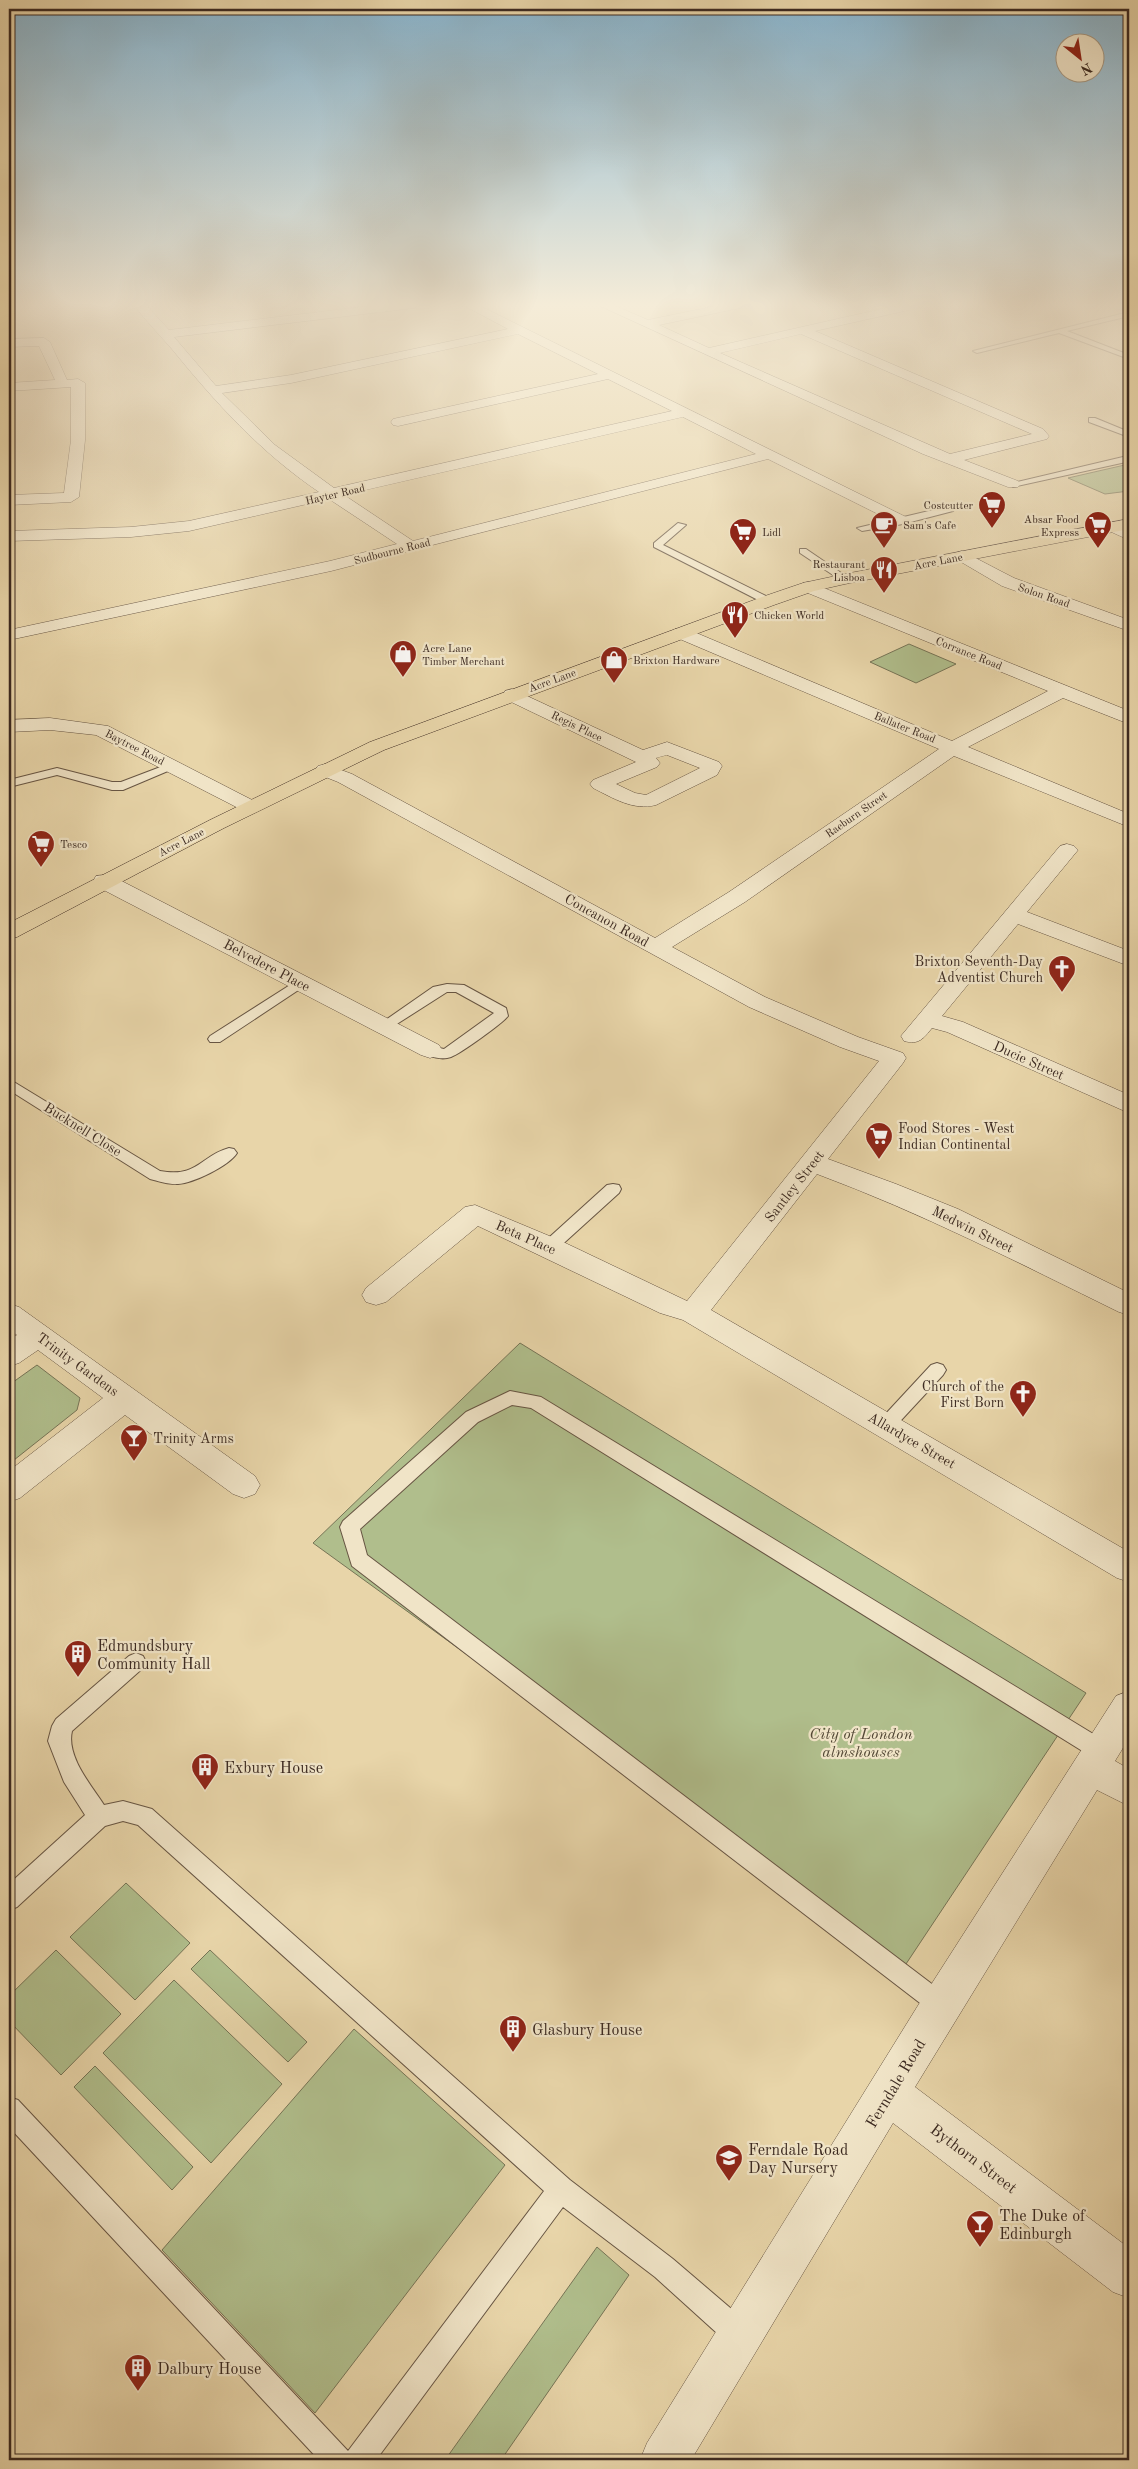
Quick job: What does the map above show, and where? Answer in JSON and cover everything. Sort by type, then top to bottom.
[{"type":"main road","name":"Acre Lane","points":[[9,932],[104,881],[326,770],[377,746],[512,694],[809,587],[1121,525]]},
{"type":"street","points":[[9,500],[72,498],[78,440],[78,419]]},
{"type":"street","points":[[241,419],[269,448],[332,494],[410,546]]},
{"type":"street","points":[[398,422],[411,419]]},
{"type":"street","name":"Hayter Road","points":[[9,536],[113,533],[169,529],[332,494],[656,419]]},
{"type":"street","points":[[702,419],[902,520]]},
{"type":"street","points":[[859,419],[949,459],[1012,484]]},
{"type":"street","points":[[949,459],[1042,436],[1038,432],[1008,419]]},
{"type":"street","name":"Sudbourne Road","points":[[9,635],[226,590],[410,546],[772,454]]},
{"type":"street","points":[[1121,525],[1129,535]]},
{"type":"street","name":"Solon Road","points":[[962,556],[1014,585],[1129,626]]},
{"type":"street","name":"Corrance Road","points":[[809,587],[1129,718]]},
{"type":"street","name":"Ballater Road","points":[[681,633],[741,660],[1129,821]]},
{"type":"street","name":"Raeburn Street","points":[[656,947],[737,897],[954,747],[1062,691]]},
{"type":"street","name":"Regis Place","points":[[512,694],[642,757]]},
{"type":"street","name":"Baytree Road","points":[[9,726],[54,724],[101,730],[252,807]]},
{"type":"street","points":[[667,748],[712,766],[710,772],[650,801],[631,799],[600,784],[650,763],[642,757],[667,748]]},
{"type":"street","name":"Concanon Road","points":[[326,770],[567,897],[789,1018],[894,1058]]},
{"type":"street","points":[[1067,850],[1015,915],[1129,959]]},
{"type":"street","name":"Belvedere Place","points":[[104,881],[430,1050]]},
{"type":"street","name":"Ducie Street","points":[[1015,915],[920,1028],[955,1027],[1129,1105]]},
{"type":"street","name":"Santley Street","points":[[693,1313],[894,1058]]},
{"type":"street","name":"Medwin Street","points":[[813,1162],[948,1216],[1129,1305]]},
{"type":"street","name":"Beta Place","points":[[376,1295],[475,1214],[549,1247],[664,1303],[693,1313]]},
{"type":"street","name":"Allardyce Street","points":[[693,1313],[1129,1568]]},
{"type":"street","name":"Trinity Gardens","points":[[9,1314],[125,1398],[9,1489]]},
{"type":"street","points":[[9,1355],[38,1335]]},
{"type":"street","points":[[125,1398],[244,1485]]},
{"type":"street","name":"Ferndale Road","points":[[664,2460],[890,2094],[941,2006],[1095,1758],[1129,1707]]},
{"type":"street","points":[[1095,1758],[1129,1789]]},
{"type":"street","name":"Bythorn Street","points":[[890,2094],[1129,2276]]},
{"type":"lane","points":[[1092,420],[1129,435]]},
{"type":"lane","points":[[1012,484],[1123,460]]},
{"type":"lane","points":[[862,528],[950,509]]},
{"type":"lane","points":[[681,525],[657,545],[768,601]]},
{"type":"lane","points":[[803,551],[845,579]]},
{"type":"lane","points":[[9,784],[57,770],[112,786],[123,786],[171,766]]},
{"type":"lane","points":[[215,1039],[301,982]]},
{"type":"lane","points":[[384,1026],[438,990],[447,988],[459,988],[501,1012],[501,1016],[448,1052],[442,1054],[430,1050]]},
{"type":"lane","name":"Bucknell Close","points":[[9,1084],[156,1175],[177,1180],[201,1171],[229,1153]]},
{"type":"lane","points":[[549,1247],[613,1189]]},
{"type":"lane","points":[[886,1425],[937,1370]]},
{"type":"lane","points":[[941,2006],[359,1560],[350,1527],[472,1417],[510,1398],[535,1402],[1095,1758]]},
{"type":"lane","points":[[99,1817],[72,1775],[59,1741],[63,1726],[136,1662]]},
{"type":"lane","points":[[9,1899],[99,1817],[123,1812],[144,1816],[561,2189],[664,2268],[741,2336]]},
{"type":"lane","points":[[9,2109],[138,2250],[338,2460]]},
{"type":"lane","points":[[359,2460],[561,2189]]},
{"type":"green space","points":[[1129,464],[1129,491],[1105,494],[1068,478]]},
{"type":"green space","points":[[909,644],[956,664],[916,683],[870,662]]},
{"type":"green space","name":"City of London almshouses","points":[[520,1343],[1086,1693],[902,1970],[313,1543]]},
{"type":"green space","points":[[37,1365],[80,1398],[77,1410],[9,1464],[9,1385]]},
{"type":"green space","points":[[126,1883],[190,1943],[135,2000],[70,1937]]},
{"type":"green space","points":[[56,1950],[121,2014],[61,2075],[9,2021],[9,1996]]},
{"type":"green space","points":[[210,1950],[307,2042],[288,2062],[191,1969]]},
{"type":"green space","points":[[174,1980],[282,2084],[211,2163],[103,2053]]},
{"type":"green space","points":[[354,2029],[505,2165],[315,2413],[162,2250]]},
{"type":"green space","points":[[95,2066],[193,2167],[172,2190],[74,2087]]},
{"type":"green space","points":[[597,2247],[629,2275],[501,2460],[445,2460]]},
{"type":"place","name":"Costcutter","points":[[992,529]]},
{"type":"place","name":"Sam's Cafe","points":[[884,549]]},
{"type":"place","name":"Absar Food Express","points":[[1098,549]]},
{"type":"place","name":"Lidl","points":[[743,556]]},
{"type":"place","name":"Restaurant Lisboa","points":[[884,594]]},
{"type":"place","name":"Chicken World","points":[[735,639]]},
{"type":"place","name":"Acre Lane Timber Merchant","points":[[403,678]]},
{"type":"place","name":"Brixton Hardware","points":[[614,684]]},
{"type":"place","name":"Tesco","points":[[41,868]]},
{"type":"place","name":"Brixton Seventh-Day Adventist Church","points":[[1062,993]]},
{"type":"place","name":"Food Stores - West Indian Continental","points":[[879,1160]]},
{"type":"place","name":"Church of the First Born","points":[[1023,1418]]},
{"type":"place","name":"Trinity Arms","points":[[134,1462]]},
{"type":"place","name":"Edmundsbury Community Hall","points":[[78,1678]]},
{"type":"place","name":"Exbury House","points":[[205,1791]]},
{"type":"place","name":"Glasbury House","points":[[513,2053]]},
{"type":"place","name":"Ferndale Road Day Nursery","points":[[729,2182]]},
{"type":"place","name":"The Duke of Edinburgh","points":[[980,2248]]},
{"type":"place","name":"Dalbury House","points":[[138,2392]]}]
